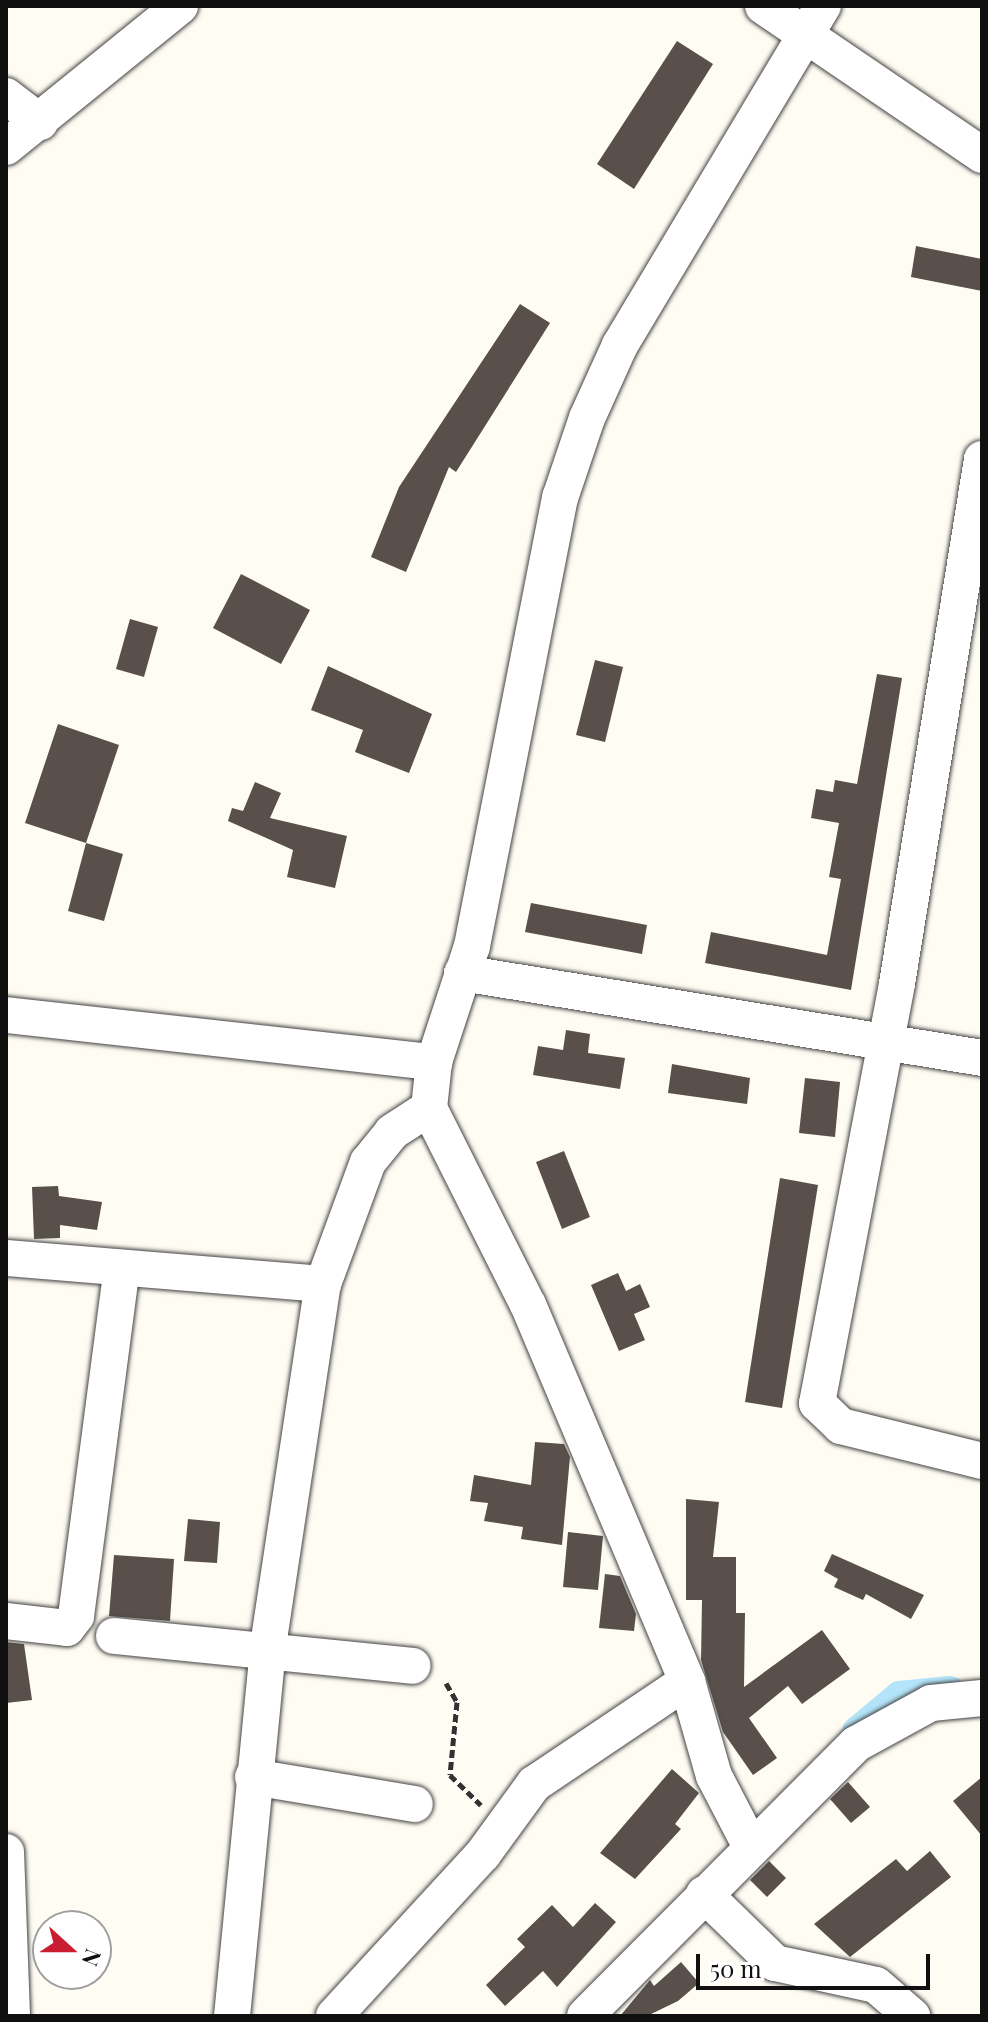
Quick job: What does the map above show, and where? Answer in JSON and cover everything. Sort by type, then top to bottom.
[{"type":"street","points":[[6,147],[180,6]]},
{"type":"street","points":[[763,6],[814,21],[982,155]]},
{"type":"street","points":[[745,1839],[687,1681],[528,1305],[429,1108],[434,1062],[462,973],[560,498],[587,418],[620,345],[814,21]]},
{"type":"street","points":[[6,96],[40,122]]},
{"type":"street","points":[[982,459],[886,1041],[819,1412],[841,1426],[982,1461]]},
{"type":"street","points":[[462,973],[982,1058]]},
{"type":"street","points":[[6,1015],[434,1062]]},
{"type":"street","points":[[232,2016],[268,1646],[323,1284],[368,1162],[392,1132],[429,1108]]},
{"type":"street","points":[[6,1258],[323,1284]]},
{"type":"street","points":[[6,1621],[67,1628],[76,1616],[122,1268]]},
{"type":"street","points":[[114,1636],[268,1646],[412,1666]]},
{"type":"street","points":[[334,2016],[534,1784],[687,1681]]},
{"type":"street","points":[[585,2016],[704,1894],[745,1839],[856,1744],[887,1723],[931,1703],[982,1698]]},
{"type":"street","points":[[253,1777],[415,1804]]},
{"type":"street","points":[[6,1852],[12,2016]]},
{"type":"street","points":[[704,1894],[775,1963],[862,1980],[912,2016]]},
{"type":"path","points":[[446,1683],[457,1702],[450,1775],[505,1821]]},
{"type":"building","points":[[677,41],[713,64],[634,189],[597,164]]},
{"type":"building","points":[[916,246],[982,259],[982,291],[911,277]]},
{"type":"building","points":[[520,304],[550,323],[456,472],[449,467],[406,572],[371,557],[399,487]]},
{"type":"building","points":[[241,574],[310,610],[281,664],[213,628]]},
{"type":"building","points":[[130,619],[158,627],[144,677],[116,669]]},
{"type":"building","points":[[595,660],[623,667],[605,742],[576,735]]},
{"type":"building","points":[[328,666],[432,714],[409,773],[355,752],[363,730],[311,710]]},
{"type":"building","points":[[877,674],[902,678],[851,990],[705,963],[711,932],[827,955],[841,879],[829,877],[839,823],[811,818],[816,789],[833,792],[835,780],[857,784]]},
{"type":"building","points":[[58,724],[119,745],[86,843],[25,823]]},
{"type":"building","points":[[255,782],[281,793],[270,818],[347,836],[335,888],[287,877],[293,850],[228,821],[232,808],[243,811]]},
{"type":"building","points":[[86,843],[123,854],[104,921],[68,911]]},
{"type":"building","points":[[531,903],[647,925],[642,954],[525,932]]},
{"type":"building","points":[[566,1030],[590,1034],[588,1053],[625,1058],[620,1089],[533,1075],[538,1046],[563,1050]]},
{"type":"building","points":[[672,1064],[750,1078],[747,1104],[668,1093]]},
{"type":"building","points":[[805,1078],[840,1082],[835,1137],[799,1133]]},
{"type":"building","points":[[564,1151],[590,1217],[562,1229],[536,1162]]},
{"type":"building","points":[[780,1178],[818,1185],[782,1408],[745,1402]]},
{"type":"building","points":[[58,1186],[59,1196],[102,1202],[97,1230],[60,1225],[60,1238],[34,1239],[32,1187]]},
{"type":"building","points":[[618,1273],[626,1291],[640,1284],[650,1307],[634,1314],[645,1340],[619,1351],[591,1285]]},
{"type":"building","points":[[535,1442],[564,1444],[570,1457],[562,1545],[521,1539],[523,1527],[484,1521],[488,1503],[470,1501],[474,1475],[531,1485]]},
{"type":"building","points":[[686,1499],[719,1502],[713,1557],[736,1557],[736,1613],[745,1613],[744,1687],[822,1630],[850,1669],[802,1704],[788,1686],[749,1718],[777,1758],[753,1775],[723,1732],[701,1660],[702,1600],[686,1600]]},
{"type":"building","points":[[188,1519],[220,1522],[217,1563],[184,1561]]},
{"type":"building","points":[[568,1532],[603,1536],[598,1590],[563,1587]]},
{"type":"building","points":[[832,1554],[924,1595],[911,1619],[866,1594],[863,1600],[834,1587],[838,1579],[824,1571]]},
{"type":"building","points":[[114,1555],[174,1559],[170,1621],[109,1616]]},
{"type":"building","points":[[605,1574],[620,1576],[636,1614],[634,1631],[599,1628]]},
{"type":"building","points":[[6,1642],[24,1644],[32,1700],[6,1703]]},
{"type":"building","points":[[672,1769],[699,1793],[675,1824],[681,1829],[635,1879],[600,1853]]},
{"type":"building","points":[[982,1777],[982,1836],[953,1801]]},
{"type":"building","points":[[848,1782],[870,1807],[851,1823],[830,1799]]},
{"type":"building","points":[[930,1851],[951,1877],[850,1957],[814,1924],[896,1859],[907,1871]]},
{"type":"building","points":[[769,1861],[786,1878],[767,1897],[750,1880]]},
{"type":"building","points":[[595,1903],[616,1922],[557,1987],[543,1971],[505,2006],[486,1985],[525,1947],[517,1939],[552,1905],[573,1927]]},
{"type":"building","points":[[681,1962],[699,1983],[678,2001],[647,2016],[620,2016],[650,1980],[654,1986]]},
{"type":"waterway","points":[[858,1732],[900,1697],[950,1692]]}]
